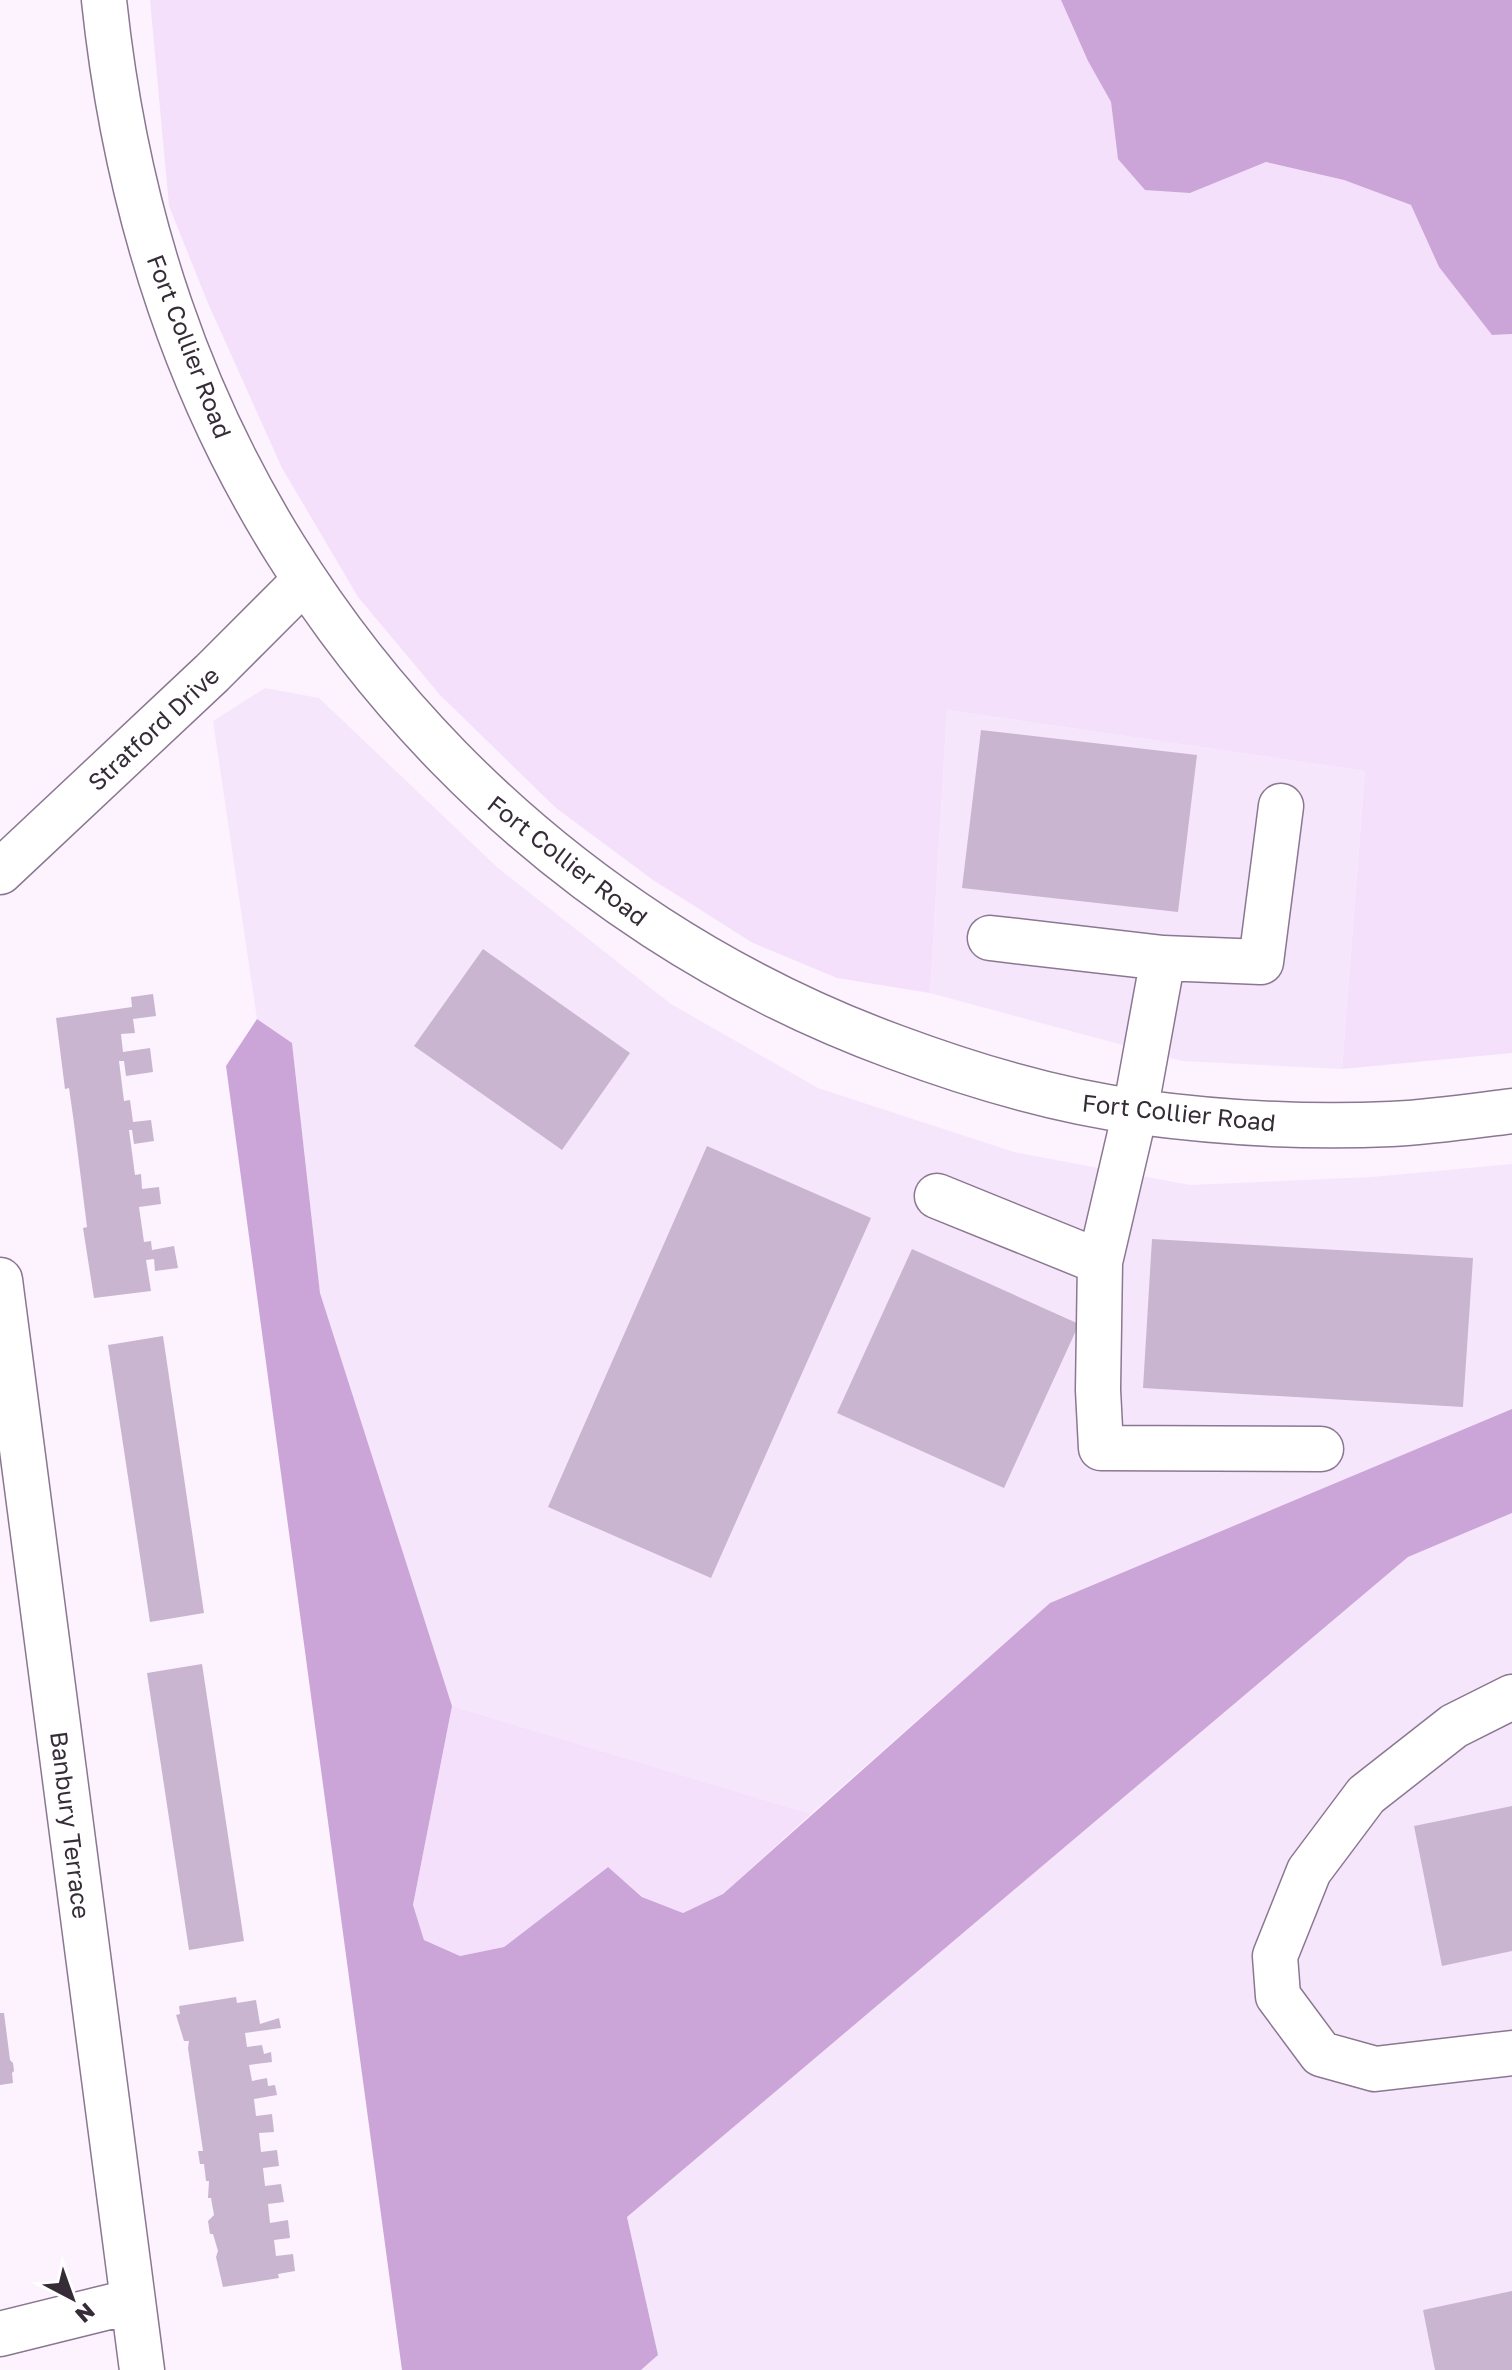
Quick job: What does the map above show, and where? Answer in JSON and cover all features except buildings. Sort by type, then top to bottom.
[{"type":"street","name":"Fort Collier Road","points":[[104,0],[111,69],[133,179],[169,305],[236,462],[304,581],[395,699],[469,779],[577,873],[665,935],[765,991],[873,1039],[1025,1089],[1135,1112],[1221,1121],[1395,1124],[1512,1111]]},
{"type":"street","name":"Stratford Drive","points":[[0,872],[212,673],[304,581]]},
{"type":"street","points":[[990,938],[1163,958],[1261,962],[1281,806]]},
{"type":"street","points":[[1163,958],[1135,1112],[1100,1262],[1098,1390],[1101,1448],[1321,1449]]},
{"type":"street","points":[[937,1196],[1100,1262]]},
{"type":"street","name":"Banbury Terrace","points":[[0,1280],[142,2370]]},
{"type":"street","points":[[1512,1697],[1454,1726],[1366,1795],[1309,1871],[1275,1956],[1278,1996],[1321,2054],[1375,2069],[1512,2053]]},
{"type":"street","points":[[0,2334],[133,2301]]},
{"type":"shaded area","points":[[150,0],[1061,0],[1088,61],[1111,102],[1119,159],[1190,193],[1266,162],[1344,180],[1411,205],[1439,267],[1492,335],[1512,334],[1512,1053],[1342,1069],[1365,771],[947,710],[930,993],[837,978],[753,943],[653,880],[556,808],[440,695],[358,597],[282,468],[207,301],[169,206]]},
{"type":"shaded area","points":[[1061,0],[1512,0],[1512,334],[1492,335],[1439,267],[1411,205],[1344,180],[1266,162],[1190,193],[1145,190],[1118,159],[1111,102],[1088,61]]},
{"type":"shaded area","points":[[265,688],[319,698],[498,868],[671,1004],[818,1088],[1014,1152],[1190,1185],[1372,1177],[1512,1164],[1512,1409],[1050,1603],[811,1814],[452,1706],[320,1293],[292,1043],[257,1019],[213,721]]},
{"type":"shaded area","points":[[947,710],[1365,771],[1342,1069],[1182,1061],[930,993]]},
{"type":"shaded area","points":[[257,1019],[292,1043],[320,1293],[452,1706],[413,1905],[424,1940],[460,1956],[504,1947],[608,1867],[642,1897],[683,1913],[723,1894],[1050,1603],[1512,1409],[1512,1513],[1408,1557],[627,2217],[658,2355],[641,2370],[402,2370],[226,1066]]},
{"type":"shaded area","points":[[1512,1513],[1512,2370],[641,2370],[658,2355],[627,2217],[1408,1557]]},
{"type":"shaded area","points":[[452,1706],[811,1814],[723,1894],[683,1913],[643,1897],[607,1867],[504,1947],[460,1956],[424,1940],[413,1905]]}]
